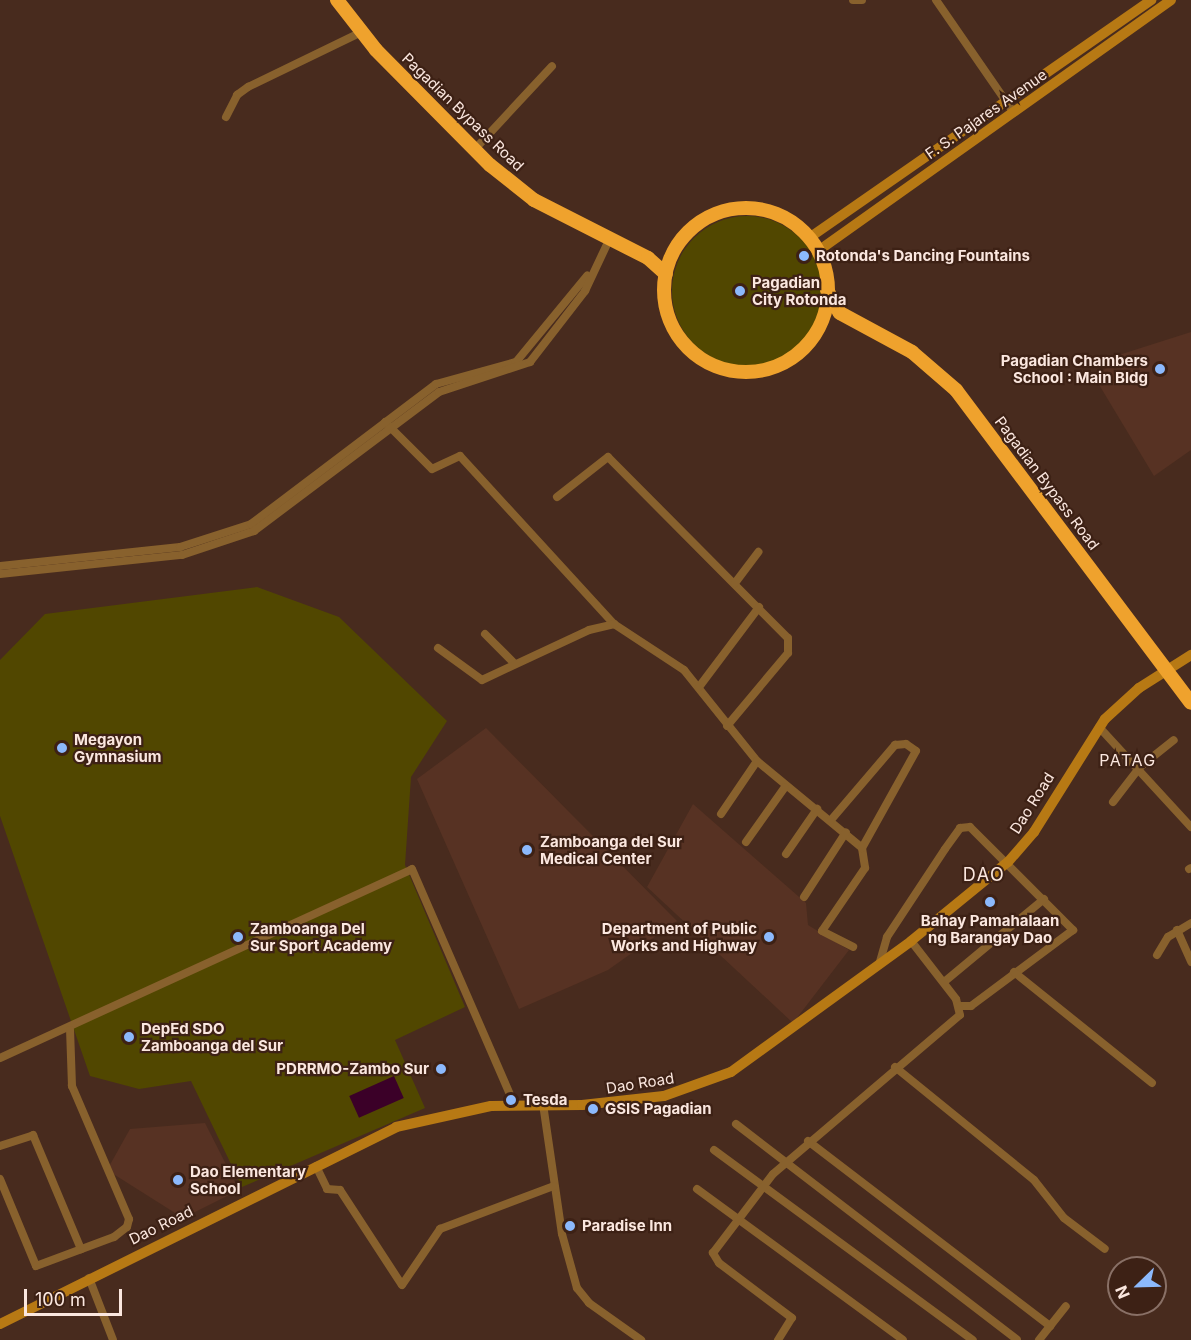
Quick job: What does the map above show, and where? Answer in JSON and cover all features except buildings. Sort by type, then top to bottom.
[{"type":"highway","name":"Pagadian Bypass Road","points":[[337,0],[362,32],[475,149],[534,200],[648,258],[666,274]]},
{"type":"highway","points":[[730,209],[773,213],[809,238],[818,251],[828,291],[821,323],[810,341],[785,362],[754,371],[722,368],[703,359],[679,336],[666,307],[666,274],[673,252],[702,220],[730,209]]},
{"type":"highway","points":[[648,258],[673,252]]},
{"type":"highway","name":"Pagadian Bypass Road","points":[[828,291],[847,317],[912,352],[956,390],[1191,703]]},
{"type":"highway","points":[[821,323],[847,317]]},
{"type":"street","points":[[853,0],[862,0]]},
{"type":"street","points":[[936,0],[1014,113]]},
{"type":"street","name":"F. S. Pajares Avenue","points":[[809,238],[1151,0]]},
{"type":"street","name":"F. S. Pajares Avenue","points":[[818,251],[1171,0]]},
{"type":"street","points":[[226,117],[237,95],[248,87],[362,32]]},
{"type":"street","points":[[1065,62],[1072,71]]},
{"type":"street","points":[[475,149],[552,66]]},
{"type":"street","points":[[0,566],[150,552],[223,536],[295,494],[387,425],[439,392],[530,362],[585,291],[587,276],[609,240]]},
{"type":"street","points":[[0,574],[151,560],[226,543],[298,501],[387,425]]},
{"type":"street","points":[[387,425],[432,469],[460,456],[614,624],[666,656],[699,687],[757,762],[785,787],[831,819],[862,848],[865,868],[822,931],[853,947]]},
{"type":"street","points":[[556,497],[608,457],[759,607],[791,647],[727,726]]},
{"type":"street","points":[[735,583],[758,552]]},
{"type":"street","points":[[699,687],[759,607]]},
{"type":"street","points":[[438,648],[478,680],[514,663],[614,624]]},
{"type":"street","points":[[485,634],[514,663]]},
{"type":"street","name":"Dao Road","points":[[0,1324],[315,1166],[423,1118],[514,1104],[636,1100],[714,1080],[770,1048],[911,941],[1008,862],[1034,832],[1099,727],[1119,704],[1191,655]]},
{"type":"street","points":[[1099,727],[1140,767],[1191,827]]},
{"type":"street","points":[[1113,802],[1140,767],[1174,740]]},
{"type":"street","points":[[831,819],[895,745],[902,743],[916,751],[862,848]]},
{"type":"street","points":[[721,814],[757,762]]},
{"type":"street","points":[[746,842],[785,787]]},
{"type":"street","points":[[786,854],[817,809]]},
{"type":"street","points":[[879,965],[887,938],[960,828],[977,831],[1072,930],[970,1006],[960,1006]]},
{"type":"street","points":[[804,897],[846,832]]},
{"type":"street","points":[[0,1058],[70,1030],[412,869],[514,1104]]},
{"type":"street","points":[[944,982],[1044,899]]},
{"type":"street","points":[[1157,955],[1177,930],[1191,923]]},
{"type":"street","points":[[1177,930],[1191,962]]},
{"type":"street","points":[[778,1340],[792,1318],[714,1256],[738,1216],[763,1184],[808,1141],[958,1018],[960,1006],[911,941]]},
{"type":"street","points":[[1014,972],[1152,1083]]},
{"type":"street","points":[[0,1179],[36,1266],[122,1233],[129,1219],[72,1086],[70,1030]]},
{"type":"street","points":[[896,1067],[1034,1180],[1064,1218],[1105,1249]]},
{"type":"street","points":[[543,1104],[554,1186],[577,1288],[589,1304],[641,1340]]},
{"type":"street","points":[[736,1124],[1017,1340]]},
{"type":"street","points":[[0,1146],[33,1135],[81,1249]]},
{"type":"street","points":[[808,1141],[1050,1326]]},
{"type":"street","points":[[714,1150],[973,1340]]},
{"type":"street","points":[[315,1166],[327,1189],[340,1190],[402,1285],[440,1230],[554,1186]]},
{"type":"street","points":[[697,1189],[738,1216],[903,1340]]},
{"type":"street","points":[[88,1278],[113,1340]]},
{"type":"street","points":[[1039,1340],[1066,1306]]},
{"type":"shaded area","points":[[747,216],[776,221],[789,228],[800,238],[810,249],[817,262],[822,291],[817,320],[810,333],[800,344],[789,354],[776,361],[747,366],[718,361],[705,354],[694,344],[684,333],[677,320],[672,291],[677,262],[684,249],[694,238],[705,228],[718,221]]},
{"type":"shaded area","points":[[1191,332],[1191,450],[1154,476],[1095,378],[1122,354]]},
{"type":"shaded area","name":"Zamboanga Del Sur Sport Academy","points":[[257,587],[339,617],[447,721],[411,777],[405,865],[465,1007],[395,1040],[425,1108],[242,1187],[191,1081],[139,1089],[90,1076],[0,816],[0,660],[45,614]]},
{"type":"shaded area","name":"Zamboanga del Sur Medical Center","points":[[486,728],[677,921],[608,970],[519,1009],[417,779]]},
{"type":"shaded area","points":[[693,804],[806,903],[808,925],[849,950],[793,1023],[647,887]]},
{"type":"shaded area","points":[[394,1076],[404,1098],[359,1118],[349,1096]]},
{"type":"shaded area","name":"Dao Elementary School","points":[[205,1123],[239,1190],[183,1218],[107,1170],[130,1129]]},
{"type":"place","name":"Rotonda's Dancing Fountains","points":[[804,256]]},
{"type":"place","name":"Pagadian City Rotonda","points":[[740,291]]},
{"type":"place","name":"Pagadian Chambers School : Main Bldg","points":[[1160,369]]},
{"type":"place","name":"Megayon Gymnasium","points":[[62,748]]},
{"type":"place","name":"Zamboanga del Sur Medical Center","points":[[527,850]]},
{"type":"place","name":"Bahay Pamahalaan ng Barangay Dao","points":[[990,902]]},
{"type":"place","name":"Zamboanga Del Sur Sport Academy","points":[[238,937]]},
{"type":"place","name":"Department of Public Works and Highway","points":[[769,937]]},
{"type":"place","name":"DepEd SDO Zamboanga del Sur","points":[[129,1037]]},
{"type":"place","name":"PDRRMO-Zambo Sur","points":[[441,1069]]},
{"type":"place","name":"Tesda","points":[[511,1100]]},
{"type":"place","name":"GSIS Pagadian","points":[[593,1109]]},
{"type":"place","name":"Dao Elementary School","points":[[178,1180]]},
{"type":"place","name":"Paradise Inn","points":[[570,1226]]},
{"type":"district","name":"PATAG","points":[[1128,760]]},
{"type":"district","name":"DAO","points":[[984,875]]}]
